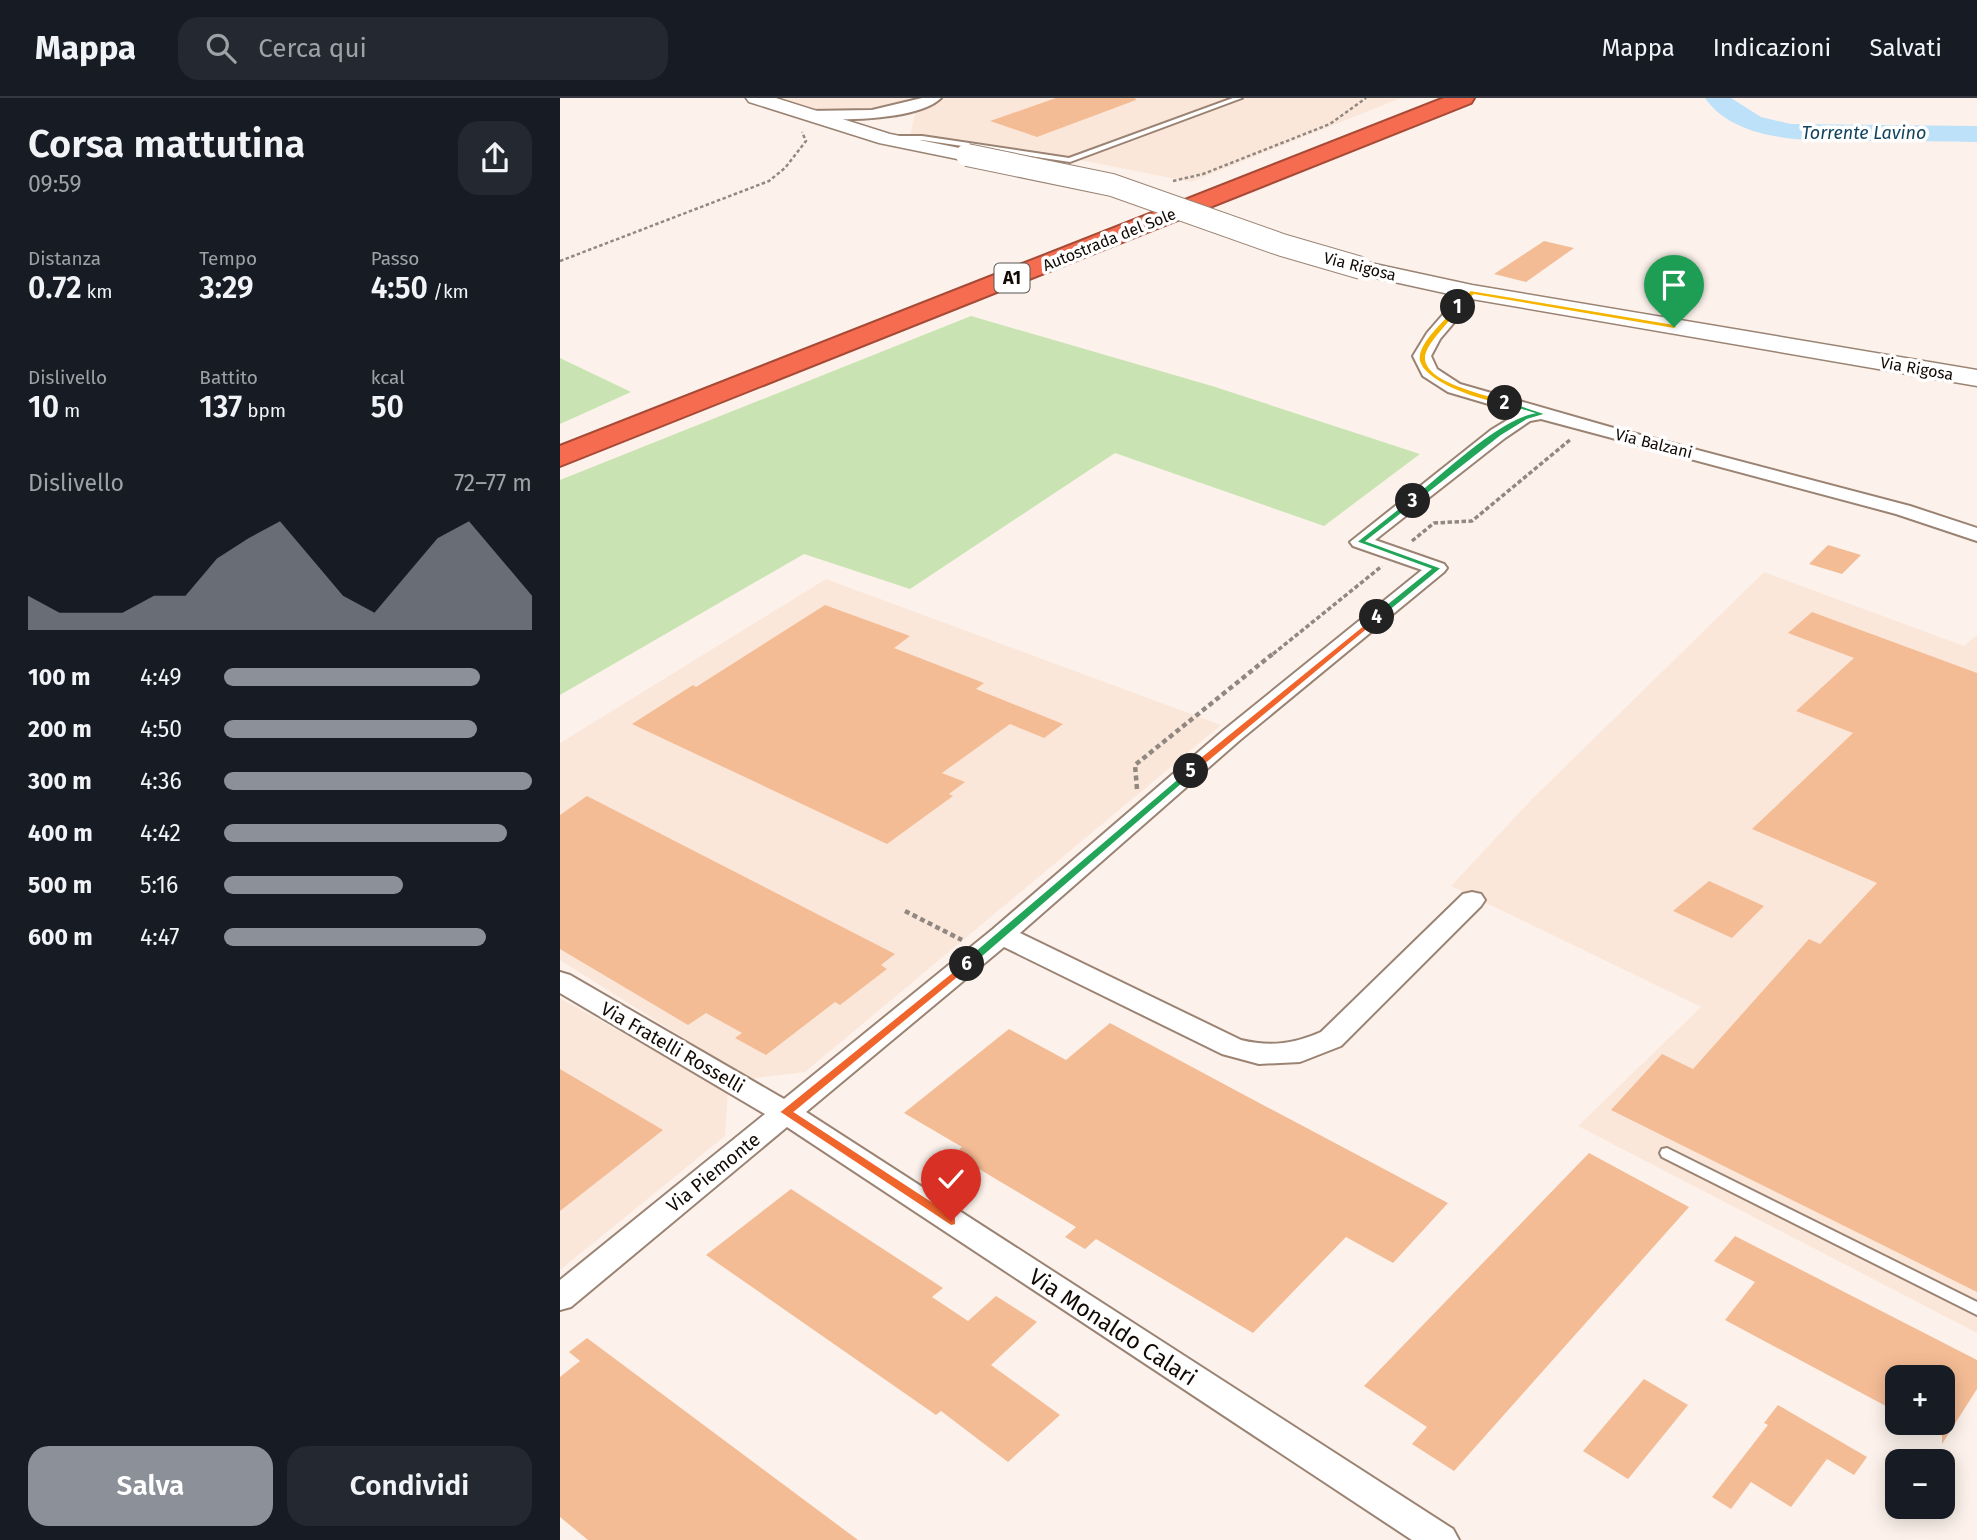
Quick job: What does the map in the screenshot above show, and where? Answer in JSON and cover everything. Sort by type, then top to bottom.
[{"type":"highway","name":"Autostrada del Sole","points":[[560,443],[1436,98]]},
{"type":"highway","name":"Autostrada del Sole","points":[[560,457],[1463,98]]},
{"type":"main road","name":"Via Rigosa","points":[[756,98],[887,139],[1112,185],[1282,245],[1361,268],[1472,292],[1977,378]]},
{"type":"street","points":[[887,139],[887,127],[892,119],[934,98]]},
{"type":"street","points":[[808,116],[867,115],[908,110]]},
{"type":"street","name":"Via Balzani","points":[[1472,292],[1427,346],[1422,356],[1429,372],[1454,388],[1891,506],[1977,535]]},
{"type":"street","name":"Via Piemonte","points":[[560,1298],[1002,935],[1232,735],[1437,568],[1360,542],[1498,434],[1524,418],[1543,414]]},
{"type":"street","points":[[1002,935],[1233,1047],[1259,1054],[1300,1052],[1331,1038],[1472,900]]},
{"type":"street","name":"Via Fratelli Rosselli","points":[[560,981],[786,1112]]},
{"type":"street","name":"Via Monaldo Calari","points":[[786,1112],[1441,1540]]},
{"type":"lane","points":[[1210,98],[1217,106]]},
{"type":"lane","points":[[887,139],[912,138],[1070,160],[1239,98]]},
{"type":"lane","points":[[1667,1153],[1977,1309]]},
{"type":"path","points":[[1170,181],[1178,182],[1203,174],[1330,124],[1366,98]]},
{"type":"path","points":[[560,261],[769,181],[781,174],[791,156],[806,141],[804,134],[778,105]]},
{"type":"path","points":[[1406,545],[1434,523],[1472,521],[1571,439]]},
{"type":"path","points":[[1138,795],[1135,765],[1383,565]]},
{"type":"path","points":[[905,911],[963,940]]},
{"type":"path","points":[[954,948],[973,932]]},
{"type":"shaded area","points":[[755,98],[1401,98],[1191,182],[1044,153],[910,136],[916,109],[820,114]]},
{"type":"shaded area","points":[[1764,572],[1964,646],[1977,635],[1977,1333],[1578,1126],[1701,1007],[1451,886],[1530,801]]},
{"type":"shaded area","points":[[826,579],[1221,725],[805,1072],[748,1079],[560,960],[560,743]]},
{"type":"shaded area","points":[[560,998],[728,1092],[725,1136],[560,1270]]},
{"type":"green space","points":[[971,316],[1212,386],[1420,454],[1324,526],[1115,453],[910,589],[804,554],[560,695],[560,480]]},
{"type":"green space","points":[[560,358],[631,392],[560,424]]},
{"type":"building","points":[[1056,98],[1136,100],[1037,137],[990,121]]},
{"type":"building","points":[[1544,241],[1574,248],[1526,282],[1494,274]]},
{"type":"building","points":[[1828,545],[1861,555],[1842,574],[1809,564]]},
{"type":"building","points":[[825,605],[910,636],[894,648],[984,683],[976,689],[1063,724],[1044,738],[1010,724],[942,773],[965,782],[949,794],[953,796],[887,844],[632,724]]},
{"type":"building","points":[[1812,612],[1977,673],[1977,1292],[1611,1110],[1662,1054],[1693,1069],[1809,939],[1820,944],[1877,883],[1752,829],[1853,733],[1796,711],[1854,658],[1788,633]]},
{"type":"building","points":[[587,796],[895,954],[881,965],[887,969],[840,1005],[835,1002],[766,1055],[735,1038],[742,1033],[706,1013],[688,1025],[560,949],[560,815]]},
{"type":"building","points":[[1709,881],[1764,906],[1732,938],[1673,911]]},
{"type":"building","points":[[1110,1023],[1448,1203],[1393,1263],[1346,1237],[1253,1333],[1096,1239],[1085,1249],[1065,1237],[1076,1227],[954,1154],[962,1147],[904,1113],[1009,1029],[1066,1060]]},
{"type":"building","points":[[560,1069],[663,1130],[560,1211]]},
{"type":"building","points":[[1589,1153],[1689,1207],[1454,1471],[1412,1444],[1427,1427],[1364,1386]]},
{"type":"building","points":[[791,1189],[943,1288],[932,1297],[968,1321],[996,1296],[1037,1322],[991,1365],[1060,1415],[1008,1462],[941,1411],[936,1415],[706,1255]]},
{"type":"building","points":[[1735,1236],[1977,1360],[1977,1389],[1955,1424],[1955,1365],[1885,1365],[1885,1406],[1725,1320],[1755,1282],[1714,1261]]},
{"type":"building","points":[[587,1338],[858,1540],[588,1540],[560,1517],[560,1377],[580,1361],[569,1352]]},
{"type":"building","points":[[1644,1379],[1688,1405],[1628,1479],[1583,1451]]},
{"type":"building","points":[[1778,1405],[1867,1457],[1854,1475],[1827,1459],[1791,1507],[1751,1482],[1731,1509],[1712,1497],[1768,1425],[1764,1423]]},
{"type":"waterway","name":"Torrente Lavino","points":[[1717,98],[1727,108],[1752,122],[1791,132],[1977,134]]},
{"type":"route","points":[[951,1221],[786,1112],[1002,935],[1232,735],[1437,568],[1360,542],[1498,434],[1524,418],[1543,414],[1454,388],[1429,372],[1422,356],[1427,346],[1472,292],[1674,327]]}]
